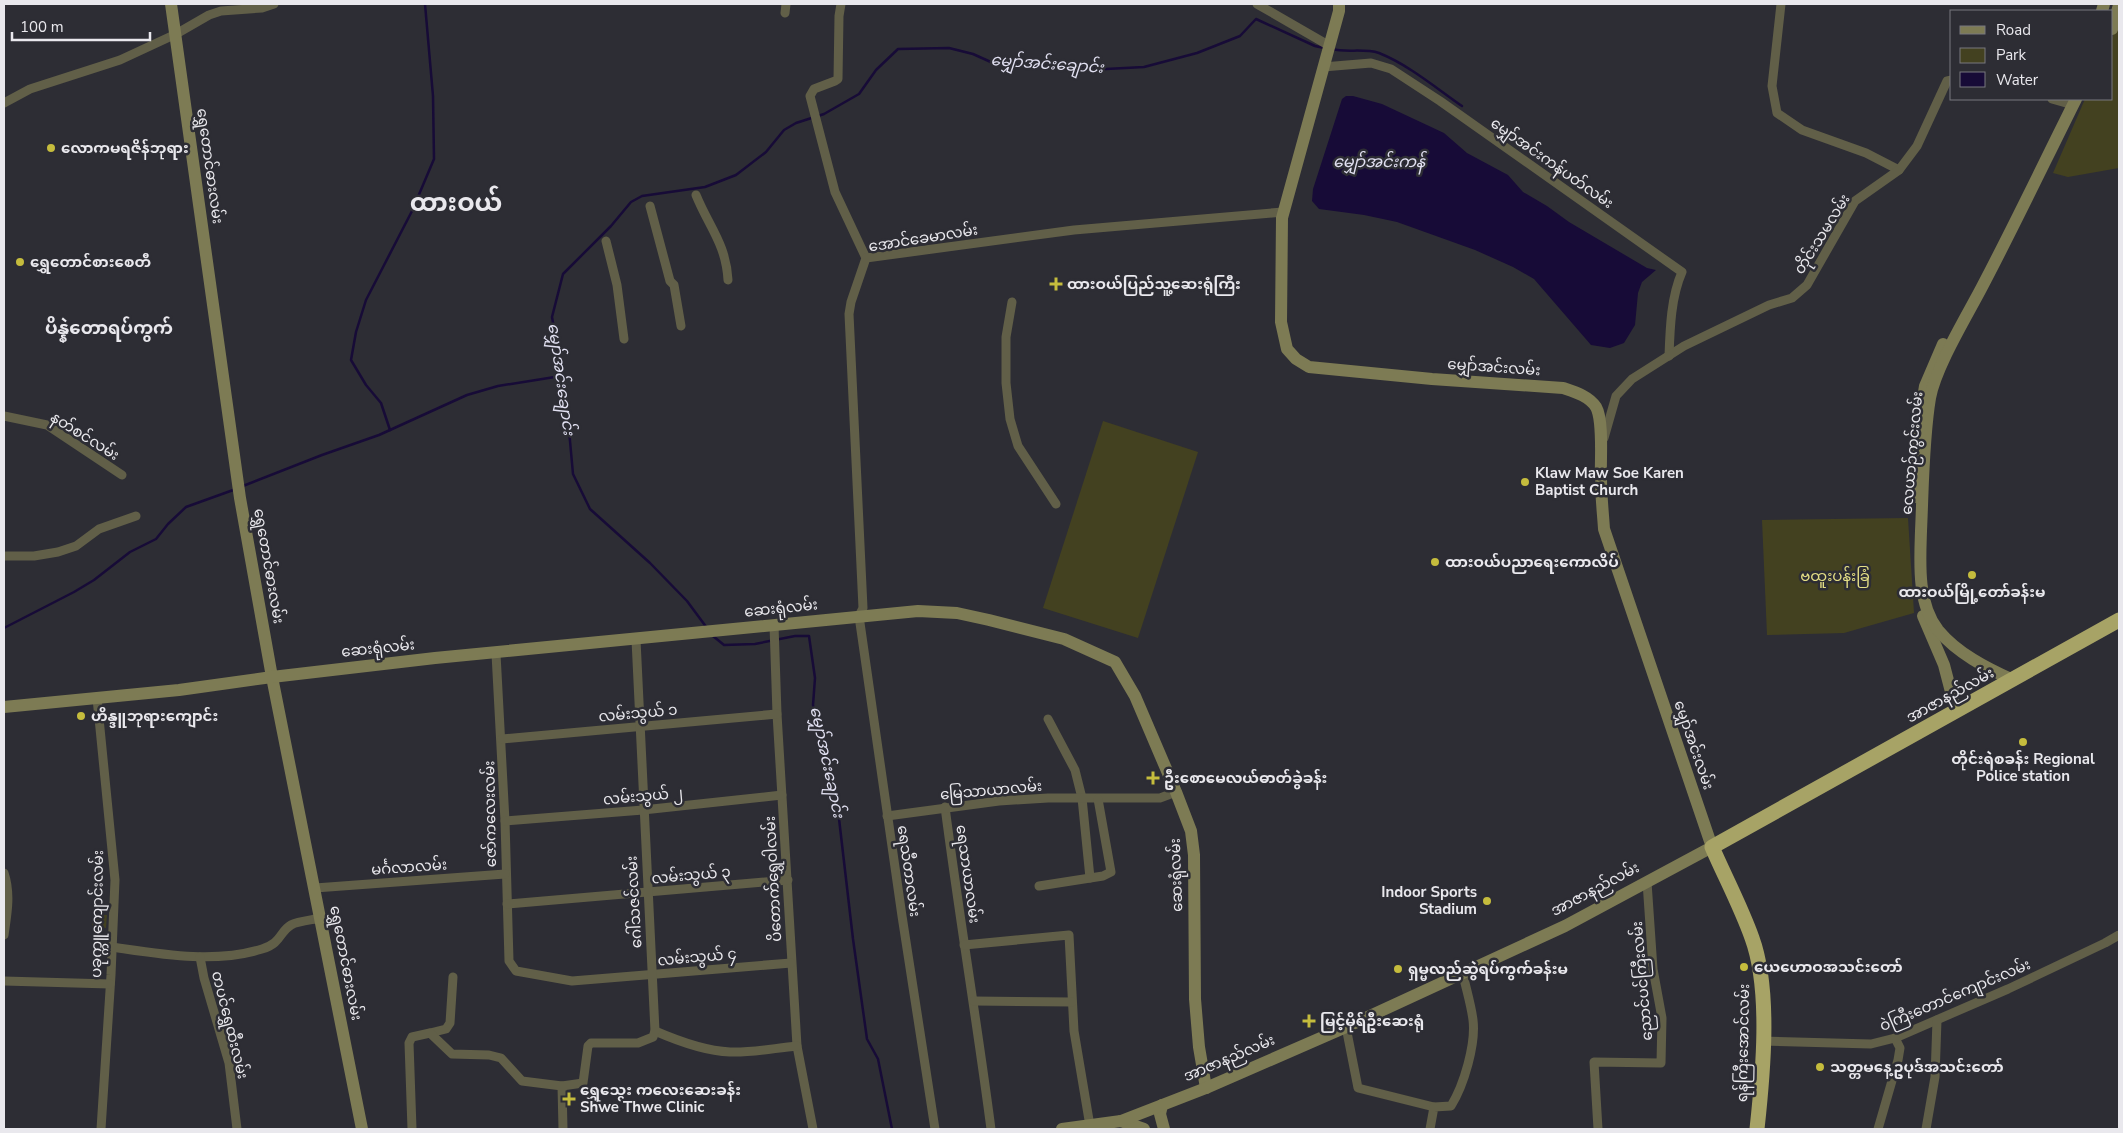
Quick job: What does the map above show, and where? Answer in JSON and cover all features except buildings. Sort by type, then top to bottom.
[{"type":"highway","name":"အာဇာနည်လမ်း","points":[[1712,847],[2119,620]]},
{"type":"highway","name":"ရန်ကြီးအောင်လမ်း","points":[[1712,847],[1753,940],[1762,979],[1762,1070],[1757,1129]]},
{"type":"street","name":"ရွှေတောင်ဓားလမ်း","points":[[172,4],[240,498],[272,677],[362,1129]]},
{"type":"street","points":[[4,103],[30,89],[120,60],[176,34],[209,15],[221,11],[262,8],[274,4]]},
{"type":"street","points":[[841,4],[839,16],[838,79],[814,89],[810,96],[836,192],[866,258]]},
{"type":"street","points":[[1257,4],[1328,45]]},
{"type":"street","name":"မျှော်အင်းလမ်း","points":[[1339,4],[1339,11],[1283,212],[1281,322],[1287,349],[1296,359],[1309,367],[1432,379],[1564,388],[1579,393],[1597,409],[1602,445],[1601,479],[1604,529],[1712,847]]},
{"type":"street","points":[[1781,4],[1772,86],[1777,113],[1802,130],[1866,153],[1899,170]]},
{"type":"street","points":[[2113,26],[2119,5]]},
{"type":"street","name":"မျှော်အင်းကန်ပတ်လမ်း","points":[[1322,67],[1371,63],[1391,69],[1440,101],[1682,272],[1677,284],[1670,329],[1669,356]]},
{"type":"street","name":"တိုင်းသမလမ်း","points":[[1602,445],[1616,396],[1632,379],[1684,346],[1769,305],[1792,298],[1807,284],[1855,201],[1899,170],[1916,146],[1947,81],[1950,80]]},
{"type":"street","name":"လေယာဉ်ကွင်းလမ်း","points":[[2013,680],[1987,669],[1963,652],[1939,630],[1925,599],[1920,571],[1923,486],[1930,397],[1945,358],[2019,217],[2070,101]]},
{"type":"street","name":"လေယာဉ်ကွင်းလမ်း","points":[[1956,711],[1944,665],[1923,614],[1914,572],[1915,473],[1925,386],[1931,369],[2070,101]]},
{"type":"street","points":[[696,195],[723,247],[727,262],[728,280]]},
{"type":"street","points":[[650,206],[670,280],[674,285],[681,326]]},
{"type":"street","name":"အောင်ခေမာလမ်း","points":[[859,616],[863,608],[849,314],[851,302],[866,258],[1074,230],[1283,212]]},
{"type":"street","points":[[606,241],[617,285],[624,339]]},
{"type":"street","points":[[1012,302],[1006,336],[1006,383],[1010,419],[1018,446],[1056,504]]},
{"type":"street","name":"နတ်စင်လမ်း","points":[[4,416],[47,426],[122,475]]},
{"type":"street","points":[[4,556],[34,556],[58,552],[76,546],[99,529],[136,516]]},
{"type":"street","name":"ဆေးရုံလမ်း","points":[[4,707],[180,690],[435,658],[496,654],[918,611],[957,613],[1064,639],[1115,662],[1135,696],[1191,830],[1194,854],[1196,999],[1199,1047],[1206,1088]]},
{"type":"street","name":"ရေသီတာလမ်း","points":[[859,616],[887,816],[935,1129]]},
{"type":"street","name":"ပိတောက်ရွှေဝါလမ်း","points":[[774,625],[777,714],[797,1046],[813,1129]]},
{"type":"street","name":"ဂေါ်သဇင်လမ်း","points":[[636,640],[655,1031]]},
{"type":"street","points":[[1944,665],[1963,652]]},
{"type":"street","name":"ဇော်ကလေးလမ်း","points":[[496,654],[506,821],[509,961],[516,971]]},
{"type":"street","name":"ပခုက္ကူကျောင်းလမ်း","points":[[97,698],[115,880],[100,1129]]},
{"type":"street","name":"လမ်းသွယ် ၁","points":[[502,739],[777,714]]},
{"type":"street","points":[[1048,719],[1075,770],[1082,798],[1090,878]]},
{"type":"street","name":"မြေသာယာလမ်း","points":[[887,816],[999,801],[1160,798],[1176,792]]},
{"type":"street","name":"လမ်းသွယ် ၂","points":[[506,821],[643,810],[782,795]]},
{"type":"street","points":[[1038,886],[1103,876],[1110,872],[1098,799]]},
{"type":"street","name":"ရေသာယာလမ်း","points":[[945,807],[991,1129]]},
{"type":"street","name":"အာဇာနည်လမ်း","points":[[1062,1129],[1121,1121],[1206,1088],[1346,1027],[1565,926],[1712,847]]},
{"type":"street","points":[[4,873],[9,888],[8,913],[4,935]]},
{"type":"street","name":"မင်္ဂလာလမ်း","points":[[315,888],[506,874]]},
{"type":"street","name":"လမ်းသွယ် ၃","points":[[507,904],[788,880]]},
{"type":"street","name":"ညောင်ပင်ကြီးလမ်း","points":[[1598,1129],[1594,1062],[1661,1063],[1662,1018],[1653,969],[1647,882]]},
{"type":"street","points":[[112,947],[200,957],[247,953],[264,949],[277,943],[290,925],[321,918]]},
{"type":"street","name":"ဝဲကြီးတောင်ကျောင်းလမ်း","points":[[1762,1041],[1871,1044],[1894,1038],[2008,989],[2105,943],[2119,934]]},
{"type":"street","name":"ရေသာယာလမ်း","points":[[964,945],[1068,935],[1074,1031],[1090,1126]]},
{"type":"street","name":"တပင်ရွှေထီးလမ်း","points":[[200,957],[211,1006],[229,1063],[237,1129]]},
{"type":"street","name":"လမ်းသွယ် ၄","points":[[516,971],[572,981],[791,963]]},
{"type":"street","points":[[1346,1027],[1358,1088],[1434,1107],[1451,1106],[1459,1094],[1469,1061],[1473,1022],[1463,974]]},
{"type":"street","points":[[412,1129],[409,1043],[412,1037],[446,1029],[450,1023],[453,977]]},
{"type":"street","points":[[4,981],[110,984]]},
{"type":"street","points":[[974,1001],[1072,1002]]},
{"type":"street","points":[[1926,1129],[1935,1077],[1937,1020]]},
{"type":"street","points":[[430,1033],[452,1054],[489,1055],[500,1058],[522,1081],[562,1086],[583,1083],[588,1046],[591,1043],[638,1043],[652,1039],[655,1031],[686,1042],[731,1052],[797,1046]]},
{"type":"street","points":[[1878,1129],[1898,1060],[1900,1048],[1894,1038]]},
{"type":"street","points":[[562,1086],[563,1129]]},
{"type":"street","points":[[1162,1105],[1160,1114],[1164,1129]]},
{"type":"street","points":[[1430,1129],[1434,1107]]},
{"type":"street","points":[[1121,1121],[1144,1129]]},
{"type":"green space","points":[[2119,20],[2119,168],[2068,177],[2053,173],[2085,100],[2113,100],[2113,35]]},
{"type":"green space","points":[[1103,421],[1198,452],[1138,638],[1043,608]]},
{"type":"green space","name":"ဗထူးပန်းခြံ","points":[[1908,518],[1914,613],[1844,633],[1767,635],[1762,520]]},
{"type":"green space","points":[[93,914],[107,915],[106,928],[92,927]]},
{"type":"water","name":"မျှော်အင်းကန်","points":[[1346,96],[1353,96],[1382,104],[1444,133],[1467,153],[1508,175],[1523,192],[1569,222],[1647,268],[1656,270],[1642,282],[1638,293],[1635,325],[1624,343],[1610,348],[1591,345],[1534,279],[1513,267],[1475,250],[1397,222],[1319,209],[1312,201],[1313,189],[1342,99]]},
{"type":"waterway","points":[[390,430],[381,403],[366,385],[351,360],[356,332],[366,300],[412,211],[434,159],[433,96],[425,4]]},
{"type":"waterway","name":"မျှော်အင်းချောင်း","points":[[707,628],[687,601],[650,563],[590,509],[573,474],[566,397],[552,317],[563,274],[611,226],[631,202],[642,196],[705,187],[736,175],[766,152],[784,130],[796,123],[824,114],[859,94],[876,70],[898,49],[949,48],[973,54],[993,63],[1106,69],[1144,67],[1197,53],[1240,36],[1256,19],[1315,46],[1324,48]]},
{"type":"waterway","name":"မျှော်အင်းချောင်း","points":[[1332,49],[1379,53],[1412,70],[1462,106]]},
{"type":"waterway","points":[[243,486],[379,435],[467,395],[498,386],[561,376]]},
{"type":"waterway","points":[[4,628],[74,592],[94,580],[130,552],[156,539],[168,524],[186,507],[236,489]]},
{"type":"waterway","name":"မျှော်အင်းချောင်း","points":[[713,636],[724,645],[755,644],[795,636],[809,636],[815,678],[813,705],[824,754],[832,777],[838,810],[867,1039],[878,1059],[892,1129]]},
{"type":"place","name":"လောကမရဇိန်ဘုရား","points":[[51,148]]},
{"type":"place","name":"ရွှေတောင်စားစေတီ","points":[[20,262]]},
{"type":"place","name":"ထားဝယ်ပြည်သူ့ဆေးရုံကြီး","points":[[1056,284]]},
{"type":"place","name":"Klaw Maw Soe Karen Baptist Church","points":[[1525,482]]},
{"type":"place","name":"ထားဝယ်ပညာရေးကောလိပ်","points":[[1435,562]]},
{"type":"place","name":"ထားဝယ်မြို့တော်ခန်းမ","points":[[1972,575]]},
{"type":"place","name":"ဟိန္ဒူဘုရားကျောင်း","points":[[81,716]]},
{"type":"place","name":"တိုင်းရဲစခန်း Regional Police station","points":[[2023,742]]},
{"type":"place","name":"ဦးစောမေလယ်ဓာတ်ခွဲခန်း","points":[[1153,778]]},
{"type":"place","name":"Indoor Sports Stadium","points":[[1487,901]]},
{"type":"place","name":"ယေဟောဝအသင်းတော်","points":[[1744,967]]},
{"type":"place","name":"ရှမ္မလည်ဆွဲရပ်ကွက်ခန်းမ","points":[[1398,969]]},
{"type":"place","name":"မြင့်မိုရ်ဦးဆေးရုံ","points":[[1309,1021]]},
{"type":"place","name":"သတ္တမနေ့ဥပုဒ်အသင်းတော်","points":[[1820,1067]]},
{"type":"place","name":"ရွှေသွေး ကလေးဆေးခန်း Shwe Thwe Clinic","points":[[569,1099]]},
{"type":"district","name":"ထားဝယ်","points":[[456,203]]},
{"type":"district","name":"ပိန္နဲတောရပ်ကွက်","points":[[109,328]]}]
